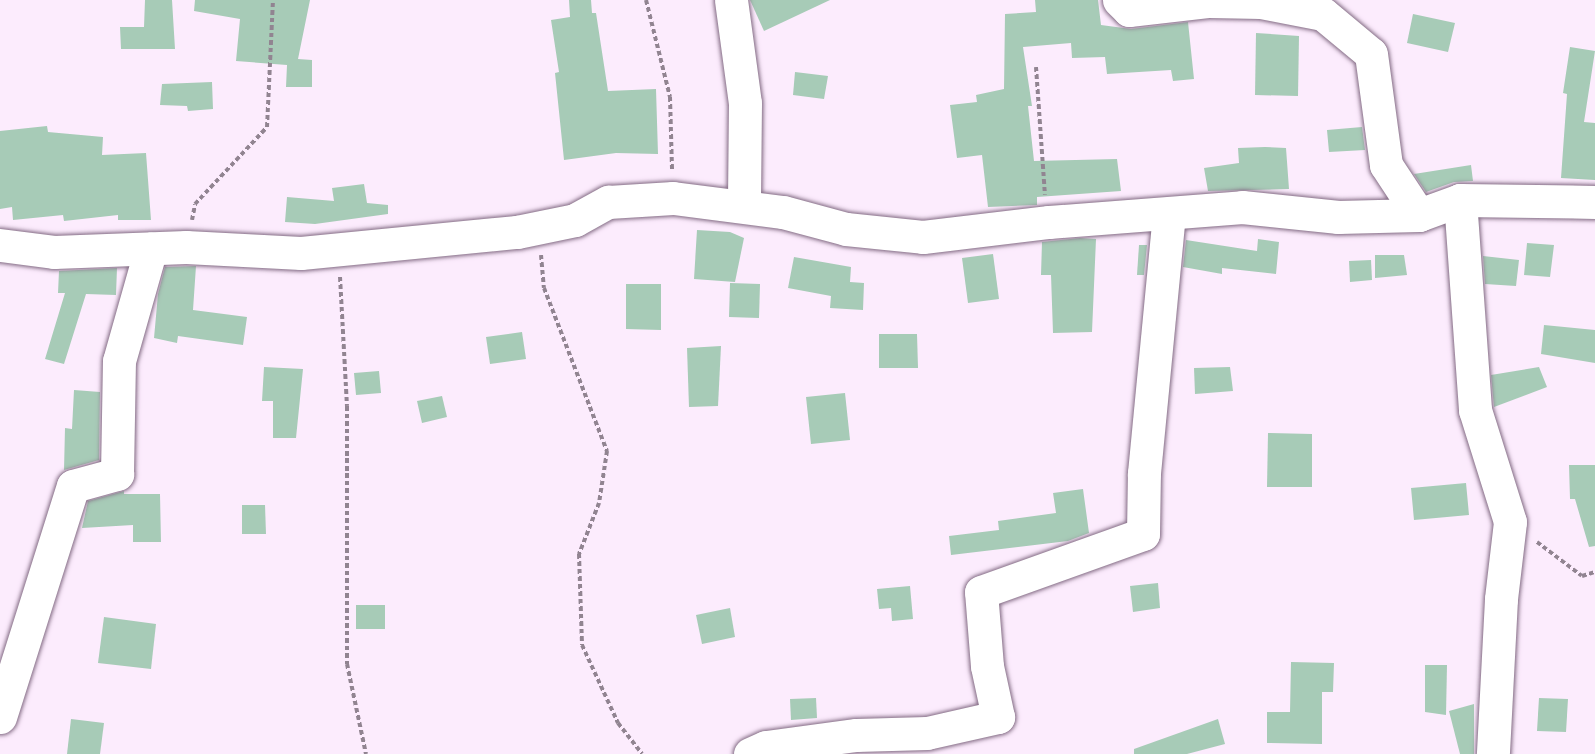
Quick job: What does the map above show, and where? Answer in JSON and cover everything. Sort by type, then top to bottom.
[{"type":"street","points":[[731,0],[745,103],[744,206]]},
{"type":"street","points":[[1119,0],[1129,10],[1230,1],[1261,2],[1323,14],[1371,54],[1386,165],[1419,215]]},
{"type":"street","points":[[0,244],[54,252],[186,247],[301,253],[539,227],[575,220],[608,202],[673,198],[744,206],[846,229],[923,237],[1049,222],[1242,207],[1338,218],[1419,215],[1460,200],[1595,202]]},
{"type":"street","points":[[1460,200],[1475,410],[1510,522],[1501,599],[1493,754]]},
{"type":"street","points":[[750,754],[766,747],[856,735],[927,733],[998,717],[987,666],[981,592],[1143,534],[1144,461],[1169,214]]},
{"type":"street","points":[[0,717],[73,486],[117,474],[119,361],[150,248]]},
{"type":"path","points":[[186,247],[195,204],[267,127],[273,0]]},
{"type":"path","points":[[646,0],[669,97],[673,198]]},
{"type":"path","points":[[1036,67],[1040,160],[1049,222]]},
{"type":"path","points":[[539,227],[544,288],[608,451],[599,503],[579,554],[582,645],[618,723],[642,754]]},
{"type":"path","points":[[338,250],[347,406],[347,664],[366,754]]},
{"type":"path","points":[[1510,522],[1582,576],[1595,572]]},
{"type":"building","points":[[145,0],[172,0],[175,49],[121,49],[120,27],[144,27]]},
{"type":"building","points":[[195,0],[310,0],[298,59],[312,60],[312,87],[286,87],[287,65],[236,61],[240,19],[194,11]]},
{"type":"building","points":[[569,0],[591,0],[592,13],[596,13],[608,91],[656,89],[658,154],[616,153],[564,160],[555,73],[559,72],[551,20],[570,17]]},
{"type":"building","points":[[750,0],[830,0],[764,31]]},
{"type":"building","points":[[1035,0],[1098,0],[1101,25],[1131,29],[1188,22],[1194,79],[1173,81],[1171,70],[1107,74],[1105,57],[1072,58],[1071,43],[1023,47],[1032,106],[1028,106],[1034,161],[1117,159],[1121,191],[1037,197],[1037,205],[988,207],[982,155],[957,158],[950,105],[977,102],[976,95],[1004,89],[1005,14],[1036,12]]},
{"type":"building","points":[[1413,14],[1455,23],[1448,52],[1407,43]]},
{"type":"building","points":[[1256,33],[1299,36],[1298,96],[1255,95]]},
{"type":"building","points":[[1570,47],[1595,51],[1584,122],[1595,123],[1595,180],[1561,178],[1567,94],[1563,93]]},
{"type":"building","points":[[795,72],[828,76],[824,99],[793,95]]},
{"type":"building","points":[[212,82],[213,109],[188,111],[187,106],[160,105],[162,84]]},
{"type":"building","points":[[47,126],[48,132],[103,137],[102,155],[146,153],[151,220],[118,220],[118,215],[64,221],[63,215],[13,220],[12,207],[0,209],[0,131]]},
{"type":"building","points":[[1362,127],[1365,150],[1329,152],[1327,130]]},
{"type":"building","points":[[1238,148],[1286,148],[1289,189],[1208,191],[1204,168],[1239,163]]},
{"type":"building","points":[[1471,165],[1473,181],[1454,182],[1426,192],[1414,174]]},
{"type":"building","points":[[364,184],[367,203],[388,205],[388,214],[315,224],[285,222],[287,197],[334,201],[332,188]]},
{"type":"building","points":[[697,230],[730,232],[744,238],[735,282],[694,279]]},
{"type":"building","points":[[1080,238],[1096,239],[1092,332],[1053,333],[1051,275],[1041,275],[1042,242]]},
{"type":"building","points":[[1258,239],[1279,242],[1276,274],[1222,268],[1222,274],[1183,267],[1186,240],[1257,251]]},
{"type":"building","points":[[1527,243],[1554,245],[1550,277],[1524,275]]},
{"type":"building","points":[[1139,245],[1147,245],[1144,275],[1137,275]]},
{"type":"building","points":[[993,254],[999,299],[968,303],[962,258]]},
{"type":"building","points":[[1375,255],[1404,255],[1407,275],[1375,278]]},
{"type":"building","points":[[1483,256],[1519,260],[1516,286],[1485,284]]},
{"type":"building","points":[[794,257],[851,267],[850,282],[864,283],[863,310],[830,308],[831,296],[788,288]]},
{"type":"building","points":[[1371,260],[1372,280],[1350,282],[1349,261]]},
{"type":"building","points":[[196,266],[193,310],[247,317],[243,345],[178,336],[177,343],[154,338],[158,294],[165,267]]},
{"type":"building","points":[[117,268],[116,295],[86,294],[64,364],[45,359],[65,293],[58,293],[59,271]]},
{"type":"building","points":[[730,283],[760,284],[759,318],[729,317]]},
{"type":"building","points":[[626,284],[661,284],[661,330],[626,329]]},
{"type":"building","points":[[1544,325],[1595,330],[1595,363],[1541,354]]},
{"type":"building","points":[[522,332],[526,359],[490,364],[486,337]]},
{"type":"building","points":[[879,334],[917,334],[918,368],[879,368]]},
{"type":"building","points":[[721,346],[718,406],[689,407],[687,348]]},
{"type":"building","points":[[264,367],[303,369],[296,438],[273,438],[273,401],[262,401]]},
{"type":"building","points":[[1230,367],[1233,391],[1195,394],[1194,368]]},
{"type":"building","points":[[1539,367],[1547,387],[1494,407],[1491,375]]},
{"type":"building","points":[[379,371],[381,393],[356,395],[354,373]]},
{"type":"building","points":[[74,390],[100,392],[99,460],[64,470],[65,428],[72,429]]},
{"type":"building","points":[[845,393],[850,440],[811,444],[806,397]]},
{"type":"building","points":[[442,396],[447,417],[422,423],[417,401]]},
{"type":"building","points":[[1268,433],[1312,434],[1312,487],[1267,487]]},
{"type":"building","points":[[1569,465],[1595,465],[1595,546],[1589,547],[1575,499],[1570,499]]},
{"type":"building","points":[[1466,483],[1469,515],[1414,520],[1411,488]]},
{"type":"building","points":[[1083,489],[1089,533],[1068,541],[951,555],[949,536],[999,530],[998,521],[1056,513],[1053,493]]},
{"type":"building","points":[[124,491],[124,494],[160,494],[161,542],[133,542],[133,525],[82,528],[88,501]]},
{"type":"building","points":[[242,505],[265,505],[266,534],[242,534]]},
{"type":"building","points":[[1158,583],[1160,608],[1133,612],[1130,586]]},
{"type":"building","points":[[910,586],[913,619],[892,621],[891,608],[879,609],[877,589]]},
{"type":"building","points":[[356,605],[385,605],[385,629],[356,629]]},
{"type":"building","points":[[730,608],[735,637],[702,644],[696,615]]},
{"type":"building","points":[[104,617],[156,624],[151,669],[98,663]]},
{"type":"building","points":[[1291,662],[1334,663],[1333,692],[1322,692],[1322,744],[1267,743],[1267,712],[1290,712]]},
{"type":"building","points":[[1425,665],[1447,665],[1446,715],[1425,712]]},
{"type":"building","points":[[816,698],[817,718],[791,720],[790,699]]},
{"type":"building","points":[[1539,698],[1568,699],[1566,732],[1537,731]]},
{"type":"building","points":[[1474,704],[1474,754],[1460,754],[1449,711]]},
{"type":"building","points":[[71,719],[104,723],[100,754],[67,754]]},
{"type":"building","points":[[1218,719],[1225,744],[1187,754],[1134,754],[1134,749]]}]
